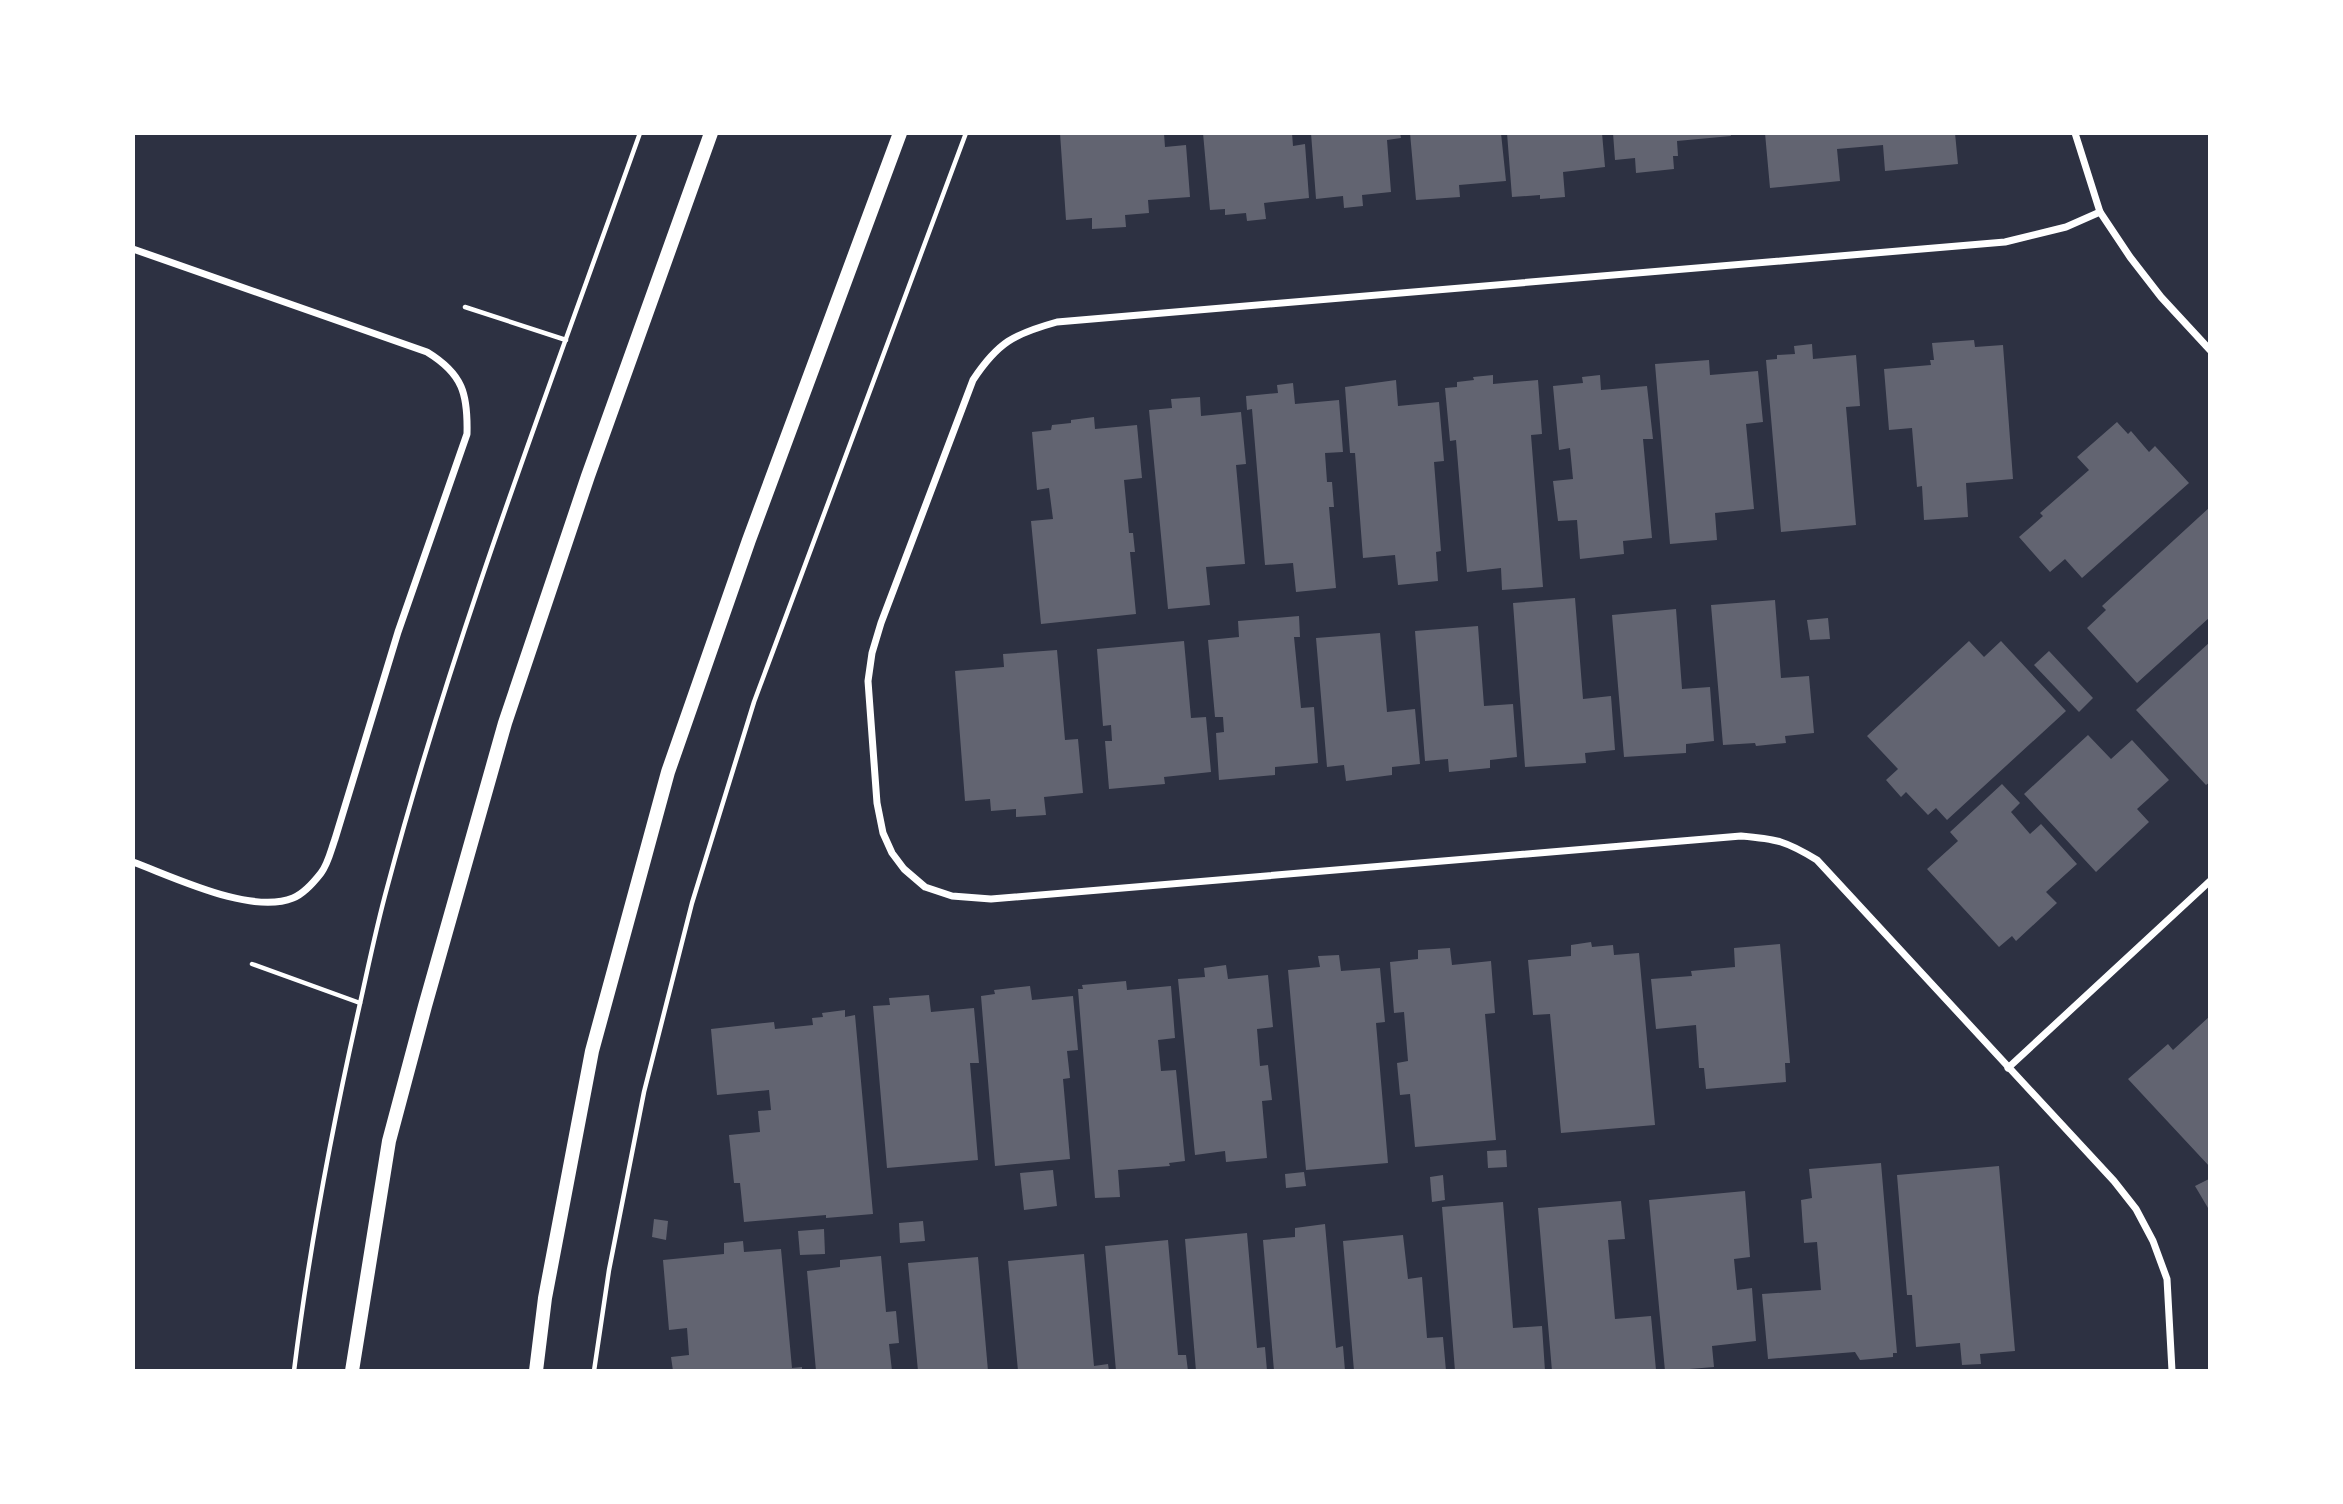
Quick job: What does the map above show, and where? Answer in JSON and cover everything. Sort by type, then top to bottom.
[{"type":"main road","points":[[352,1371],[389,1141],[505,723],[588,476],[711,133]]},
{"type":"main road","points":[[536,1371],[545,1298],[592,1051],[668,772],[749,540],[900,133]]},
{"type":"street","points":[[2075,133],[2100,212],[2161,297],[2210,350]]},
{"type":"street","points":[[2100,212],[2066,227],[2005,242],[1057,322],[1032,329],[1008,341],[989,355],[973,380],[881,623],[872,653],[868,681],[877,803],[883,832],[892,853],[904,869],[925,887],[952,896],[991,899],[1741,836],[1792,845],[1816,860],[2114,1181],[2136,1209],[2154,1241],[2167,1279],[2172,1371]]},
{"type":"street","points":[[133,249],[427,352],[445,363],[460,381],[468,406],[467,434],[398,632],[323,871],[293,898],[271,902],[240,900],[133,862]]},
{"type":"street","points":[[2008,1068],[2210,881]]},
{"type":"path","points":[[293,1371],[332,1128],[386,890],[426,750],[484,574],[640,133]]},
{"type":"path","points":[[594,1371],[609,1270],[644,1092],[692,903],[754,702],[966,133]]},
{"type":"path","points":[[465,307],[566,340]]},
{"type":"path","points":[[252,964],[360,1003]]},
{"type":"building","points":[[1060,133],[1164,133],[1165,147],[1186,145],[1190,197],[1148,200],[1149,213],[1125,215],[1126,227],[1092,229],[1092,218],[1066,220]]},
{"type":"building","points":[[1203,133],[1292,133],[1293,146],[1305,144],[1309,198],[1264,203],[1266,219],[1247,221],[1246,213],[1225,215],[1225,209],[1210,210]]},
{"type":"building","points":[[1311,133],[1400,133],[1401,138],[1387,140],[1391,192],[1362,195],[1363,206],[1344,208],[1343,196],[1316,199]]},
{"type":"building","points":[[1410,133],[1501,133],[1506,181],[1459,185],[1460,197],[1416,200]]},
{"type":"building","points":[[1507,133],[1602,133],[1605,167],[1563,172],[1565,197],[1512,197]]},
{"type":"building","points":[[1613,133],[1730,133],[1731,136],[1677,141],[1678,156],[1673,156],[1674,169],[1636,173],[1635,158],[1615,160]]},
{"type":"building","points":[[1765,133],[1955,133],[1958,164],[1885,171],[1883,145],[1837,149],[1840,181],[1770,188]]},
{"type":"building","points":[[1974,340],[1975,347],[2003,345],[2013,479],[1966,483],[1968,517],[1924,520],[1922,486],[1917,487],[1912,428],[1889,430],[1884,369],[1931,365],[1930,360],[1934,360],[1932,343]]},
{"type":"building","points":[[1812,344],[1813,359],[1856,355],[1860,406],[1846,407],[1856,525],[1781,532],[1766,360],[1777,359],[1777,355],[1795,354],[1794,346]]},
{"type":"building","points":[[1709,360],[1710,375],[1758,371],[1763,422],[1746,424],[1754,509],[1715,513],[1717,540],[1670,544],[1655,364]]},
{"type":"building","points":[[1493,375],[1493,384],[1538,380],[1542,434],[1531,435],[1543,587],[1502,590],[1501,568],[1467,572],[1456,440],[1450,441],[1445,388],[1457,387],[1457,382],[1474,380],[1473,377]]},
{"type":"building","points":[[1600,375],[1601,390],[1647,386],[1653,439],[1643,439],[1652,538],[1623,541],[1624,554],[1580,559],[1577,520],[1558,521],[1553,481],[1573,479],[1570,448],[1559,450],[1553,386],[1583,383],[1582,377]]},
{"type":"building","points":[[1396,380],[1398,406],[1439,402],[1444,461],[1434,462],[1441,551],[1436,552],[1438,581],[1398,585],[1395,555],[1363,558],[1355,453],[1350,453],[1345,387]]},
{"type":"building","points":[[1293,383],[1295,404],[1339,400],[1343,452],[1325,453],[1327,482],[1332,482],[1334,507],[1329,507],[1336,588],[1296,592],[1293,563],[1265,565],[1252,409],[1247,410],[1246,396],[1278,393],[1277,385]]},
{"type":"building","points":[[1200,397],[1201,416],[1241,412],[1246,464],[1236,465],[1245,564],[1206,567],[1210,605],[1168,609],[1149,410],[1172,408],[1171,399]]},
{"type":"building","points":[[1094,417],[1095,429],[1137,425],[1142,478],[1124,480],[1129,533],[1133,533],[1135,552],[1130,552],[1136,614],[1041,624],[1031,521],[1053,519],[1049,488],[1037,490],[1032,432],[1051,430],[1052,425]]},
{"type":"building","points":[[2117,422],[2128,434],[2131,431],[2149,452],[2155,446],[2189,483],[2082,578],[2065,559],[2050,572],[2019,537],[2043,516],[2040,513],[2089,470],[2077,457]]},
{"type":"building","points":[[2210,507],[2210,617],[2137,683],[2087,628],[2106,610],[2102,606]]},
{"type":"building","points":[[1575,598],[1583,699],[1611,696],[1615,750],[1585,753],[1586,763],[1525,767],[1513,603]]},
{"type":"building","points":[[1775,600],[1781,678],[1809,676],[1814,733],[1785,736],[1786,743],[1723,745],[1711,605]]},
{"type":"building","points":[[1676,609],[1682,689],[1710,687],[1714,741],[1686,744],[1686,753],[1624,757],[1612,615]]},
{"type":"building","points":[[1299,616],[1300,637],[1294,637],[1301,708],[1314,707],[1318,763],[1275,767],[1275,775],[1219,780],[1216,733],[1224,732],[1223,717],[1215,717],[1208,640],[1239,637],[1238,621]]},
{"type":"building","points":[[1828,618],[1830,639],[1810,640],[1807,620]]},
{"type":"building","points":[[1478,626],[1484,706],[1513,704],[1517,757],[1490,760],[1490,768],[1449,772],[1448,759],[1425,761],[1415,631]]},
{"type":"building","points":[[1380,633],[1387,712],[1415,709],[1420,764],[1392,767],[1392,775],[1346,781],[1344,765],[1327,767],[1316,638]]},
{"type":"building","points":[[1184,641],[1191,718],[1206,717],[1211,772],[1164,777],[1165,784],[1109,789],[1105,741],[1112,741],[1111,725],[1103,726],[1097,649]]},
{"type":"building","points":[[1969,641],[1984,657],[2001,641],[2066,711],[1947,820],[1936,808],[1928,815],[1906,792],[1901,797],[1886,780],[1898,769],[1867,736]]},
{"type":"building","points":[[2210,642],[2210,782],[2206,785],[2136,710]]},
{"type":"building","points":[[1057,650],[1065,740],[1078,739],[1083,793],[1044,797],[1046,815],[1016,817],[1016,809],[991,811],[990,799],[965,801],[955,671],[1004,667],[1003,654]]},
{"type":"building","points":[[2049,651],[2093,698],[2079,712],[2034,665]]},
{"type":"building","points":[[2088,735],[2111,759],[2132,740],[2169,780],[2137,809],[2149,822],[2096,872],[2024,794]]},
{"type":"building","points":[[2002,784],[2020,803],[2011,812],[2030,834],[2041,824],[2077,864],[2046,892],[2057,903],[2016,941],[2012,936],[1999,947],[1927,869],[1958,841],[1950,832]]},
{"type":"building","points":[[1591,942],[1592,947],[1613,945],[1614,955],[1639,953],[1655,1125],[1561,1133],[1550,1014],[1533,1015],[1528,960],[1571,956],[1571,945]]},
{"type":"building","points":[[1780,944],[1790,1063],[1785,1063],[1786,1082],[1706,1089],[1704,1068],[1699,1068],[1696,1025],[1656,1029],[1651,979],[1692,976],[1691,971],[1735,967],[1734,948]]},
{"type":"building","points":[[1450,948],[1452,965],[1491,961],[1495,1013],[1485,1014],[1496,1140],[1415,1147],[1410,1094],[1400,1095],[1397,1063],[1408,1061],[1404,1012],[1394,1013],[1390,962],[1418,959],[1418,950]]},
{"type":"building","points":[[1339,955],[1341,971],[1380,968],[1385,1022],[1376,1023],[1388,1163],[1306,1170],[1288,970],[1320,967],[1318,956]]},
{"type":"building","points":[[1226,965],[1228,979],[1268,975],[1273,1027],[1257,1029],[1260,1066],[1268,1065],[1272,1100],[1262,1101],[1267,1158],[1226,1162],[1225,1151],[1195,1155],[1178,979],[1205,977],[1204,968]]},
{"type":"building","points":[[1126,981],[1127,990],[1171,986],[1175,1038],[1158,1040],[1161,1071],[1176,1070],[1185,1161],[1169,1163],[1170,1166],[1118,1170],[1120,1197],[1095,1198],[1078,989],[1083,989],[1082,985]]},
{"type":"building","points":[[1030,986],[1032,1000],[1073,996],[1078,1050],[1067,1051],[1070,1078],[1063,1079],[1070,1159],[995,1166],[981,996],[995,994],[994,990]]},
{"type":"building","points":[[929,995],[931,1012],[974,1008],[979,1063],[970,1063],[978,1160],[887,1168],[873,1006],[890,1005],[889,998]]},
{"type":"building","points":[[845,1010],[845,1017],[855,1015],[873,1214],[744,1222],[740,1183],[734,1183],[729,1135],[760,1132],[758,1111],[771,1110],[769,1090],[717,1095],[711,1029],[774,1022],[775,1029],[813,1025],[812,1018],[823,1017],[822,1013]]},
{"type":"building","points":[[2210,1016],[2210,1167],[2128,1079],[2168,1044],[2173,1050]]},
{"type":"building","points":[[1506,1150],[1507,1167],[1488,1168],[1487,1151]]},
{"type":"building","points":[[1881,1163],[1897,1353],[1893,1353],[1893,1357],[1860,1360],[1855,1352],[1768,1359],[1762,1294],[1821,1290],[1817,1242],[1804,1243],[1801,1200],[1812,1198],[1809,1169]]},
{"type":"building","points":[[1999,1166],[2015,1351],[1980,1354],[1981,1364],[1962,1365],[1960,1343],[1916,1347],[1912,1295],[1907,1295],[1897,1175]]},
{"type":"building","points":[[1053,1170],[1057,1206],[1024,1210],[1020,1173]]},
{"type":"building","points":[[1304,1172],[1306,1186],[1286,1188],[1285,1174]]},
{"type":"building","points":[[1443,1175],[1445,1200],[1432,1202],[1430,1177]]},
{"type":"building","points":[[2209,1179],[2210,1206],[2208,1208],[2195,1186]]},
{"type":"building","points":[[1745,1191],[1750,1257],[1734,1259],[1737,1290],[1752,1288],[1756,1341],[1712,1346],[1714,1367],[1665,1371],[1649,1200]]},
{"type":"building","points":[[1621,1201],[1625,1239],[1608,1240],[1615,1319],[1651,1316],[1656,1370],[1552,1371],[1538,1208]]},
{"type":"building","points":[[1503,1202],[1513,1328],[1542,1326],[1545,1371],[1455,1371],[1442,1207]]},
{"type":"building","points":[[654,1219],[668,1221],[666,1240],[652,1237]]},
{"type":"building","points":[[923,1221],[925,1241],[900,1243],[899,1223]]},
{"type":"building","points":[[1325,1224],[1336,1348],[1343,1346],[1345,1371],[1274,1371],[1263,1240],[1295,1237],[1295,1228]]},
{"type":"building","points":[[824,1229],[825,1254],[800,1255],[798,1231]]},
{"type":"building","points":[[1247,1233],[1257,1348],[1265,1347],[1267,1371],[1196,1371],[1185,1239]]},
{"type":"building","points":[[1403,1235],[1408,1279],[1422,1277],[1427,1338],[1443,1337],[1446,1371],[1354,1371],[1343,1241]]},
{"type":"building","points":[[1168,1240],[1178,1355],[1186,1355],[1188,1371],[1116,1371],[1105,1246]]},
{"type":"building","points":[[743,1241],[744,1252],[781,1249],[792,1368],[802,1367],[802,1371],[673,1371],[671,1357],[689,1355],[687,1328],[669,1330],[663,1260],[724,1254],[724,1243]]},
{"type":"building","points":[[1084,1254],[1094,1366],[1108,1364],[1109,1371],[1018,1371],[1008,1261]]},
{"type":"building","points":[[881,1256],[886,1312],[896,1311],[899,1343],[889,1344],[892,1371],[816,1371],[807,1271],[840,1267],[840,1260]]},
{"type":"building","points":[[978,1257],[988,1371],[918,1371],[908,1263]]}]
